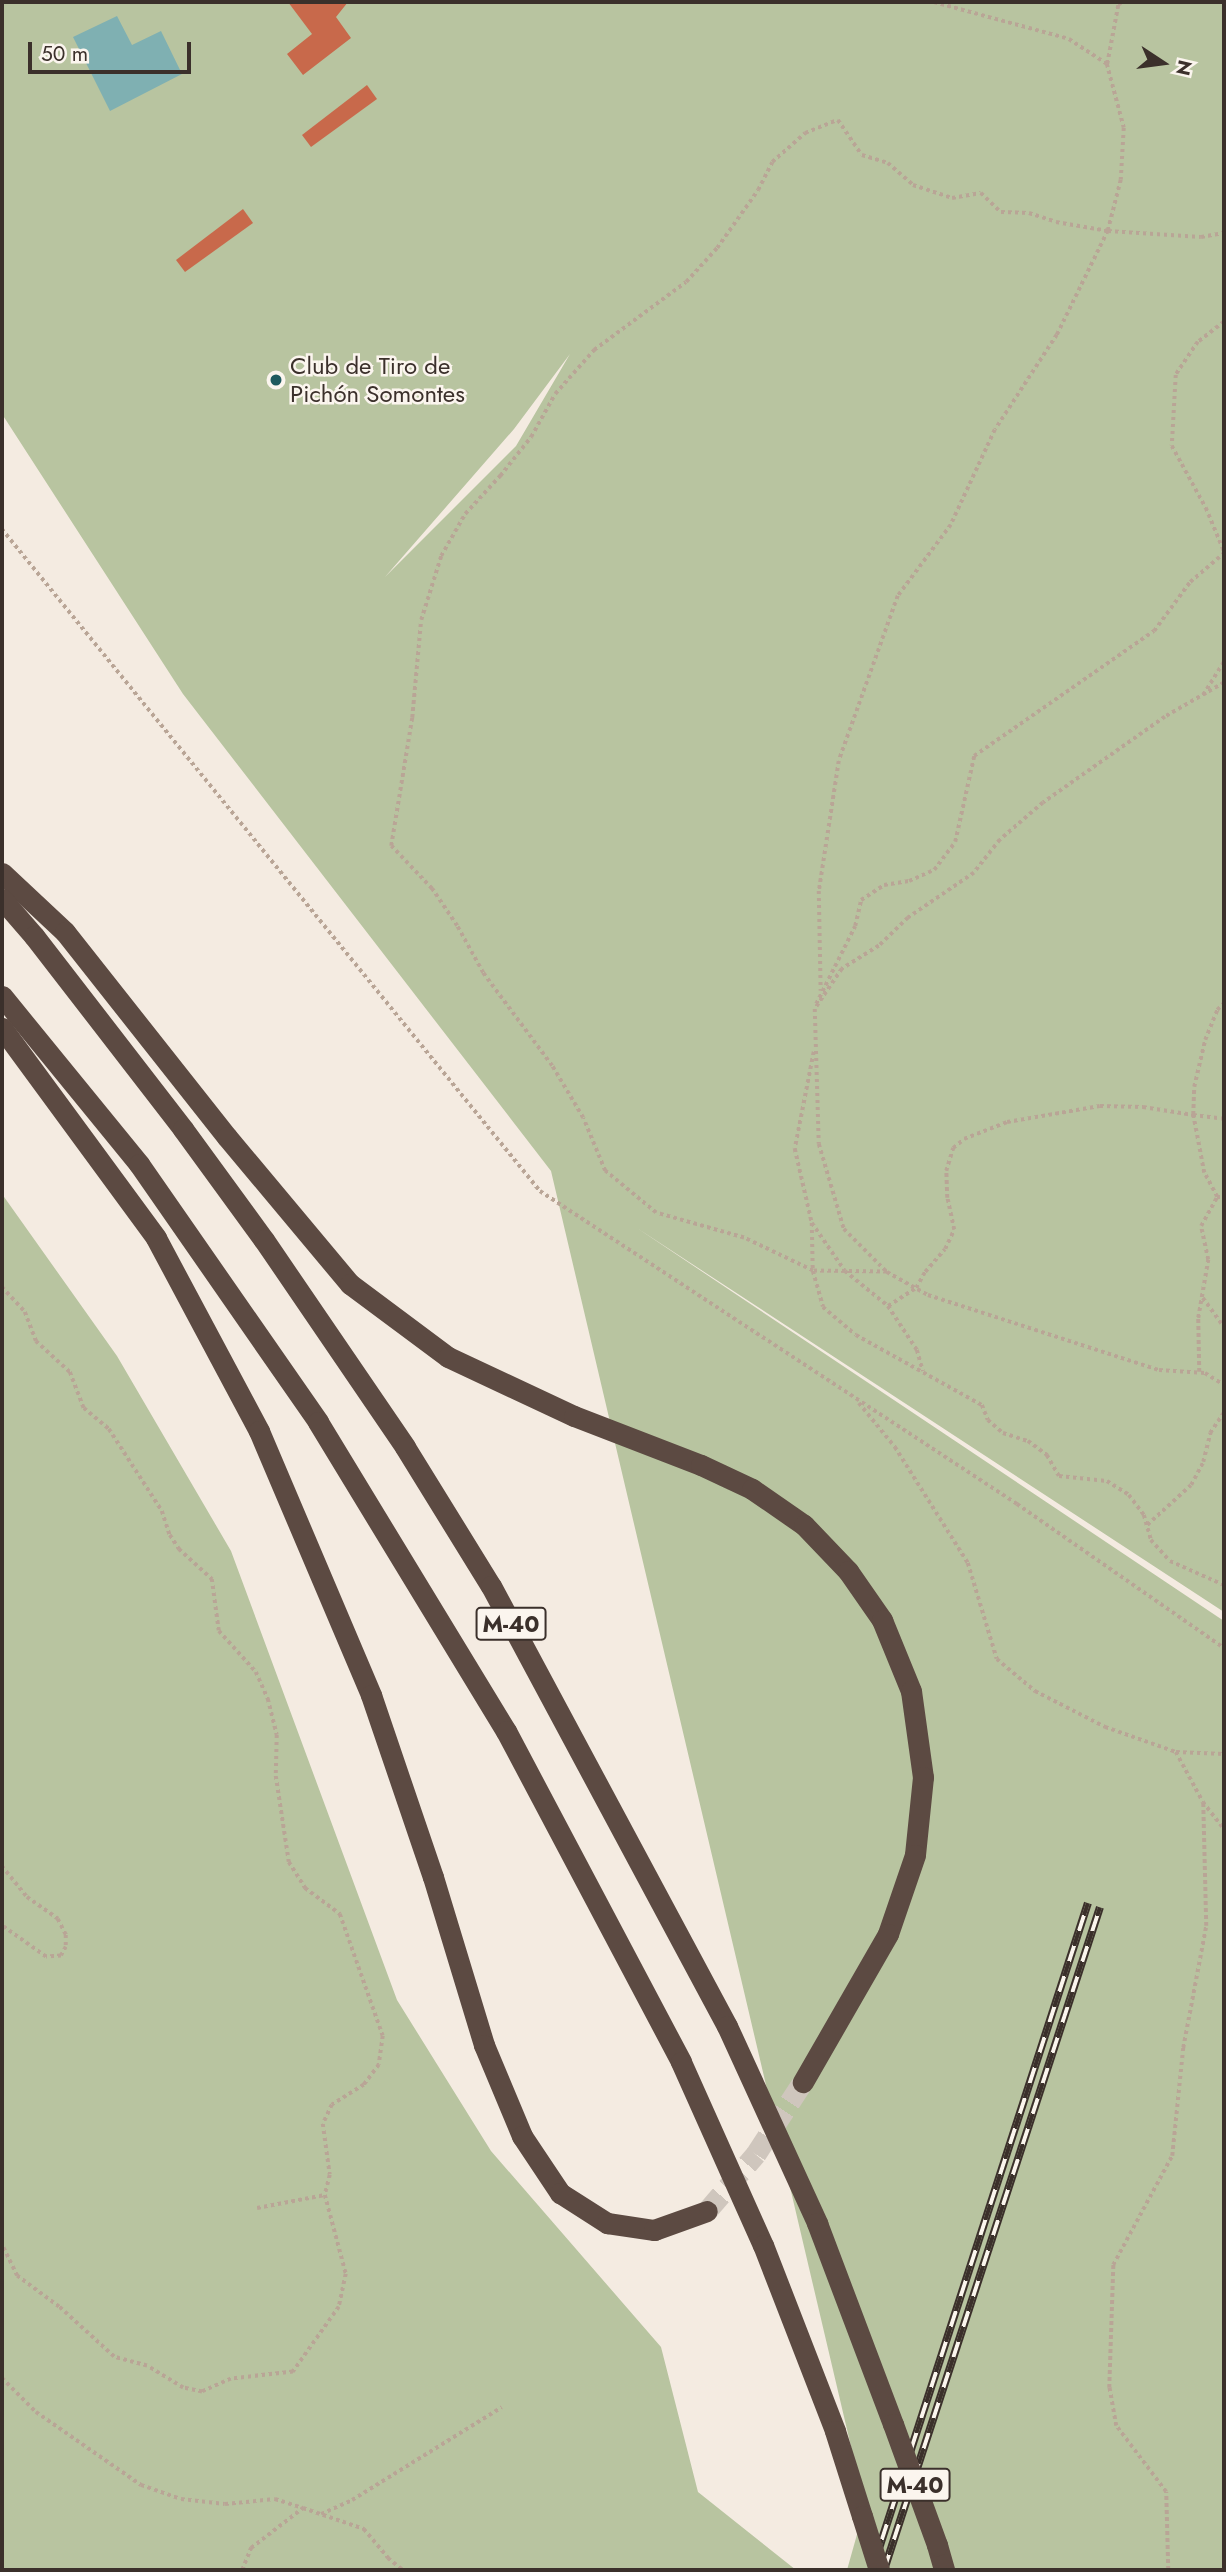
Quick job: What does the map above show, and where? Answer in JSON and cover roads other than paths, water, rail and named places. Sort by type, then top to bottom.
[{"type":"highway","points":[[2,873],[65,932],[227,1137],[351,1284],[448,1357],[573,1416],[701,1465],[752,1489],[804,1525],[848,1571],[882,1620],[911,1691],[913,1703],[923,1777],[915,1855],[888,1934],[803,2082]]},
{"type":"highway","name":"M-40","points":[[2,899],[34,936],[183,1129],[264,1240],[405,1447],[491,1586],[727,2026],[817,2223],[893,2424],[944,2570]]},
{"type":"highway","name":"M-40","points":[[2,996],[139,1164],[318,1422],[506,1731],[681,2062],[763,2245],[835,2431],[879,2570]]},
{"type":"highway","points":[[2,1028],[156,1238],[259,1432],[371,1695],[433,1877],[484,2045],[522,2136],[560,2193],[607,2224],[654,2230],[707,2211]]},
{"type":"water","points":[[117,16],[132,45],[161,31],[182,74],[110,111],[73,37]]},
{"type":"tunnel","points":[[707,2211],[756,2154],[803,2082]]},
{"type":"railway","points":[[872,2570],[1088,1903]]},
{"type":"railway","points":[[884,2570],[1100,1907]]},
{"type":"place","name":"Club de Tiro de Pichón Somontes","points":[[276,380]]}]
